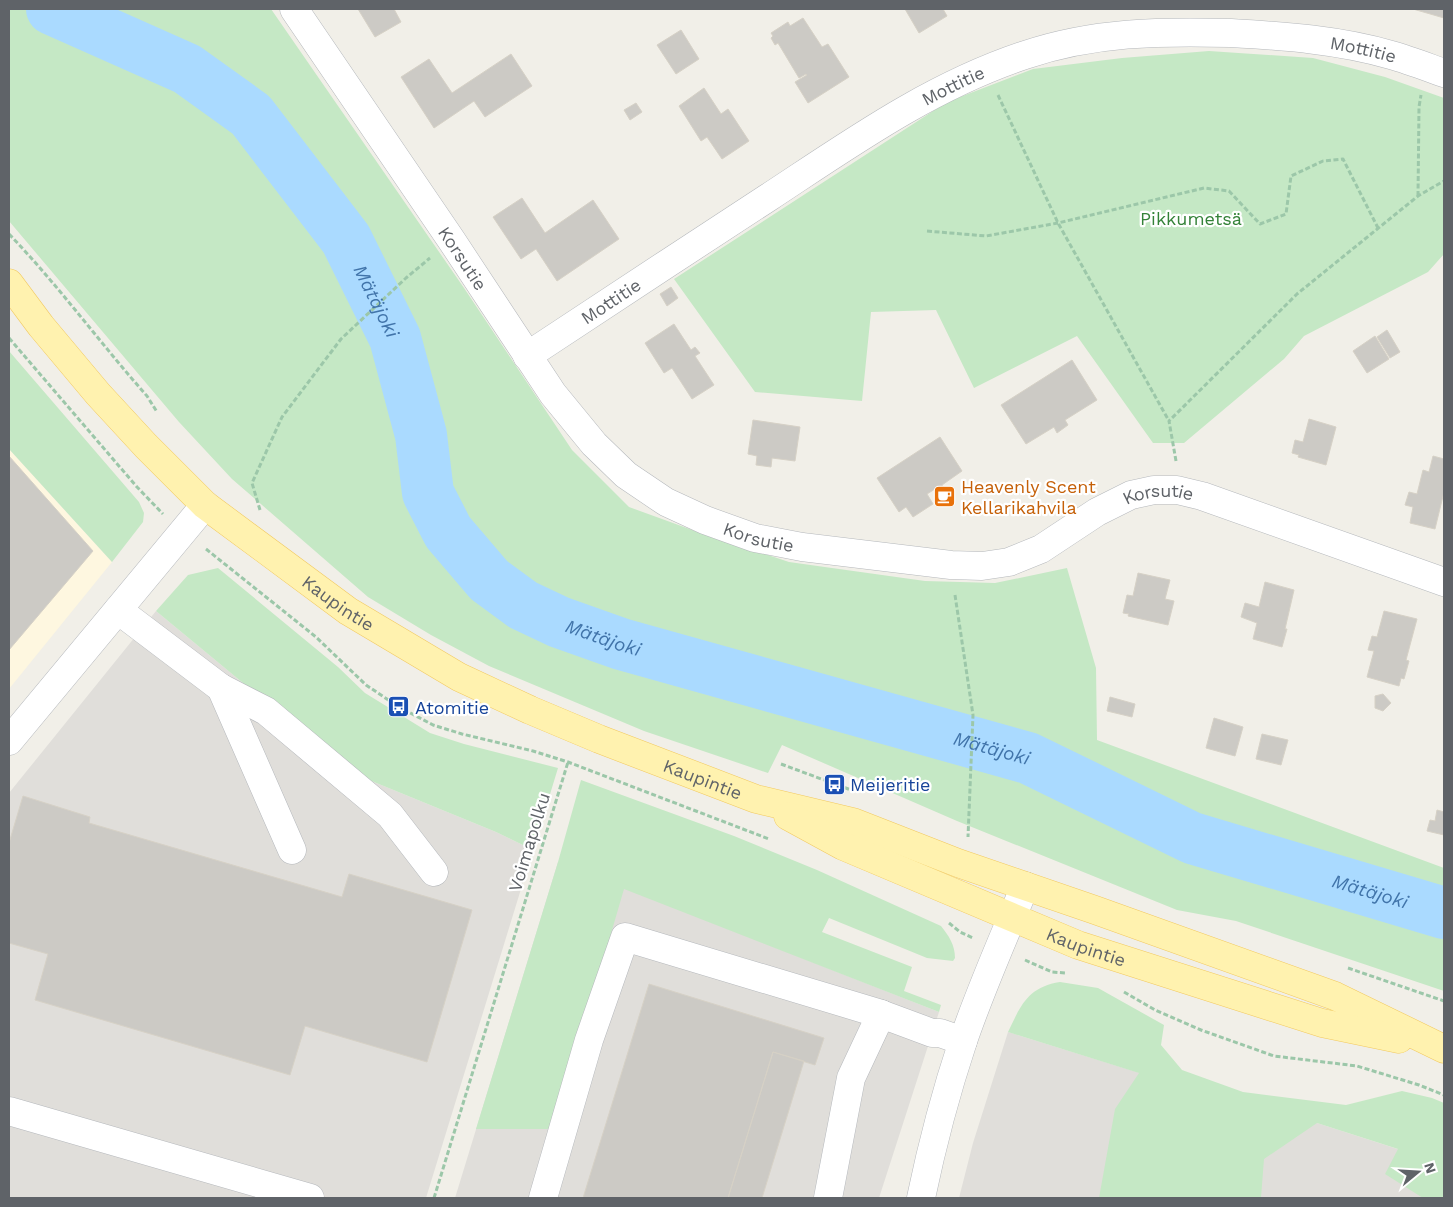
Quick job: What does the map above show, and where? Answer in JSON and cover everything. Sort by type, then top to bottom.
[{"type":"main road","name":"Kaupintie","points":[[9,282],[41,326],[98,394],[146,446],[205,505],[348,611],[458,677],[599,739],[756,799],[843,846],[1078,945],[1322,1023],[1439,1047]]},
{"type":"main road","name":"Kaupintie","points":[[756,799],[853,822],[958,863],[1334,996],[1439,1047]]},
{"type":"street","name":"Korsutie","points":[[294,9],[452,241],[553,394],[594,444],[626,475],[666,502],[705,520],[755,538],[802,547],[951,565],[982,566],[1009,562],[1041,549],[1098,512],[1131,495],[1154,490],[1178,490],[1202,496],[1444,582]]},
{"type":"street","name":"Mottitie","points":[[528,356],[900,112],[942,89],[986,69],[1027,54],[1079,41],[1118,34],[1190,32],[1273,35],[1331,42],[1391,55],[1435,70]]},
{"type":"street","points":[[9,742],[205,505]]},
{"type":"street","points":[[118,610],[221,688],[266,711],[390,815],[434,872]]},
{"type":"street","points":[[221,688],[292,850]]},
{"type":"street","points":[[921,1198],[929,1160],[963,1040],[998,949],[1025,886]]},
{"type":"street","points":[[543,1198],[589,1040],[625,937],[881,1014],[932,1033],[940,1033],[963,1040]]},
{"type":"street","points":[[828,1198],[851,1078],[881,1014]]},
{"type":"street","points":[[9,1111],[310,1198]]},
{"type":"path","points":[[986,69],[1058,223],[1169,421],[1180,483],[1178,490]]},
{"type":"path","points":[[1418,196],[1419,107],[1435,70]]},
{"type":"path","points":[[927,231],[986,236],[1058,223],[1204,188],[1229,191],[1260,224],[1286,214],[1291,176],[1323,161],[1343,159],[1378,228]]},
{"type":"path","points":[[1169,421],[1297,294],[1418,196],[1444,181]]},
{"type":"path","points":[[9,234],[32,258],[147,396],[161,418]]},
{"type":"path","points":[[255,510],[262,515],[252,483],[282,417],[340,339],[406,278]]},
{"type":"path","points":[[951,565],[973,715],[967,842]]},
{"type":"path","name":"Voimapolku","points":[[434,1198],[568,762]]},
{"type":"path","points":[[998,949],[1052,972],[1070,973]]},
{"type":"path","points":[[1122,991],[1155,1010],[1183,1022],[1274,1056],[1357,1066],[1420,1085],[1444,1095]]},
{"type":"shaded area","points":[[9,449],[112,562],[9,689]]},
{"type":"shaded area","points":[[156,611],[352,773],[496,832],[533,850],[426,1198],[9,1198],[9,793]]},
{"type":"shaded area","points":[[558,862],[939,1012],[879,1198],[455,1198]]},
{"type":"shaded area","points":[[1008,1032],[1140,1073],[1317,1123],[1444,1164],[1444,1198],[959,1198],[973,1143]]},
{"type":"green space","points":[[9,9],[271,9],[464,288],[572,450],[629,507],[789,562],[925,581],[995,583],[1067,568],[1096,668],[1097,740],[1444,868],[1444,991],[1236,921],[1177,910],[957,821],[782,745],[768,773],[644,731],[489,666],[431,635],[368,597],[232,479],[179,422],[9,221]]},
{"type":"green space","name":"Pikkumetsä","points":[[1209,51],[1313,58],[1385,77],[1444,98],[1444,254],[1428,272],[1304,336],[1284,359],[1184,443],[1153,443],[1077,336],[974,388],[936,310],[871,312],[862,401],[755,392],[674,279],[947,102],[1033,69],[1122,58]]},
{"type":"green space","points":[[9,351],[139,502],[144,513],[143,522],[112,562],[9,449]]},
{"type":"green space","points":[[218,568],[338,667],[365,693],[430,733],[464,744],[558,768],[533,850],[496,832],[352,773],[156,611],[188,575]]},
{"type":"green space","points":[[581,780],[734,836],[817,870],[941,926],[953,945],[955,958],[953,961],[927,958],[829,918],[822,932],[912,967],[904,991],[941,1005],[939,1012],[624,889],[554,1129],[476,1129],[558,862]]},
{"type":"green space","points":[[1060,982],[1098,988],[1164,1025],[1161,1045],[1182,1070],[1243,1092],[1346,1105],[1402,1091],[1432,1098],[1444,1103],[1444,1198],[1423,1198],[1385,1174],[1398,1149],[1317,1123],[1264,1159],[1261,1198],[1099,1198],[1115,1109],[1139,1073],[1008,1032],[1022,1006],[1033,993],[1049,984]]},
{"type":"building","points":[[358,9],[394,9],[401,22],[375,37]]},
{"type":"building","points":[[905,9],[943,9],[947,16],[919,33]]},
{"type":"building","points":[[1413,9],[1444,9],[1444,18]]},
{"type":"building","points":[[803,18],[822,47],[828,44],[849,77],[808,103],[795,82],[807,75],[799,78],[778,43],[775,45],[771,38],[773,36],[771,33],[788,22],[790,26]]},
{"type":"building","points":[[681,30],[699,59],[676,74],[657,45]]},
{"type":"building","points":[[511,54],[532,86],[485,117],[474,101],[434,128],[401,77],[429,59],[452,93]]},
{"type":"building","points":[[704,88],[721,114],[728,109],[749,141],[722,159],[707,137],[701,141],[679,106]]},
{"type":"building","points":[[636,103],[642,112],[630,120],[624,110]]},
{"type":"building","points":[[522,198],[545,233],[593,200],[619,239],[557,281],[536,249],[521,259],[493,217]]},
{"type":"building","points":[[671,287],[678,298],[667,306],[660,294]]},
{"type":"building","points":[[674,324],[691,350],[695,347],[700,353],[695,356],[714,385],[692,399],[672,368],[664,373],[645,343]]},
{"type":"building","points":[[1387,330],[1400,352],[1390,358],[1377,337]]},
{"type":"building","points":[[1375,336],[1389,359],[1367,373],[1353,351]]},
{"type":"building","points":[[1072,360],[1097,400],[1065,420],[1068,425],[1057,433],[1054,427],[1026,444],[1001,405]]},
{"type":"building","points":[[1309,419],[1336,427],[1326,465],[1298,457],[1299,455],[1292,453],[1295,440],[1303,442]]},
{"type":"building","points":[[753,420],[800,427],[795,461],[772,458],[771,467],[756,465],[757,456],[748,454]]},
{"type":"building","points":[[940,437],[962,471],[942,485],[950,496],[943,501],[935,489],[927,494],[933,504],[913,517],[906,507],[899,512],[877,478]]},
{"type":"building","points":[[9,456],[93,551],[9,650]]},
{"type":"building","points":[[1433,456],[1444,459],[1444,492],[1435,529],[1410,523],[1413,507],[1405,505],[1409,492],[1417,494],[1423,470],[1429,472]]},
{"type":"building","points":[[1138,573],[1170,580],[1165,599],[1174,601],[1168,625],[1128,616],[1129,614],[1123,613],[1127,595],[1133,596]]},
{"type":"building","points":[[1265,582],[1294,590],[1282,647],[1253,639],[1257,623],[1241,617],[1245,603],[1259,607]]},
{"type":"building","points":[[1384,611],[1417,619],[1406,660],[1409,661],[1404,679],[1401,678],[1399,686],[1367,677],[1374,651],[1368,650],[1372,636],[1377,637]]},
{"type":"building","points":[[1383,694],[1391,703],[1383,711],[1375,708],[1375,696]]},
{"type":"building","points":[[1110,697],[1135,704],[1132,717],[1107,711]]},
{"type":"building","points":[[1214,718],[1243,727],[1235,756],[1206,748]]},
{"type":"building","points":[[1262,734],[1288,740],[1281,765],[1256,759]]},
{"type":"building","points":[[23,796],[90,817],[89,823],[342,897],[349,874],[472,910],[427,1062],[305,1026],[290,1075],[35,1000],[48,954],[9,943],[9,843]]},
{"type":"building","points":[[1437,810],[1444,812],[1444,835],[1427,831],[1430,820],[1435,821]]},
{"type":"building","points":[[649,984],[824,1038],[815,1065],[773,1052],[728,1198],[583,1198]]},
{"type":"building","points":[[773,1052],[804,1061],[762,1198],[728,1198]]},
{"type":"waterway","name":"Mätäjoki","points":[[52,9],[187,69],[251,115],[346,239],[395,338],[421,435],[428,493],[448,532],[489,580],[523,605],[559,622],[621,644],[1028,758],[1192,838],[1444,913]]},
{"type":"waterway","points":[[481,590],[489,580]]},
{"type":"place","name":"Heavenly Scent Kellarikahvila","points":[[945,496]]},
{"type":"place","name":"Atomitie","points":[[399,707]]},
{"type":"place","name":"Meijeritie","points":[[834,784]]}]
